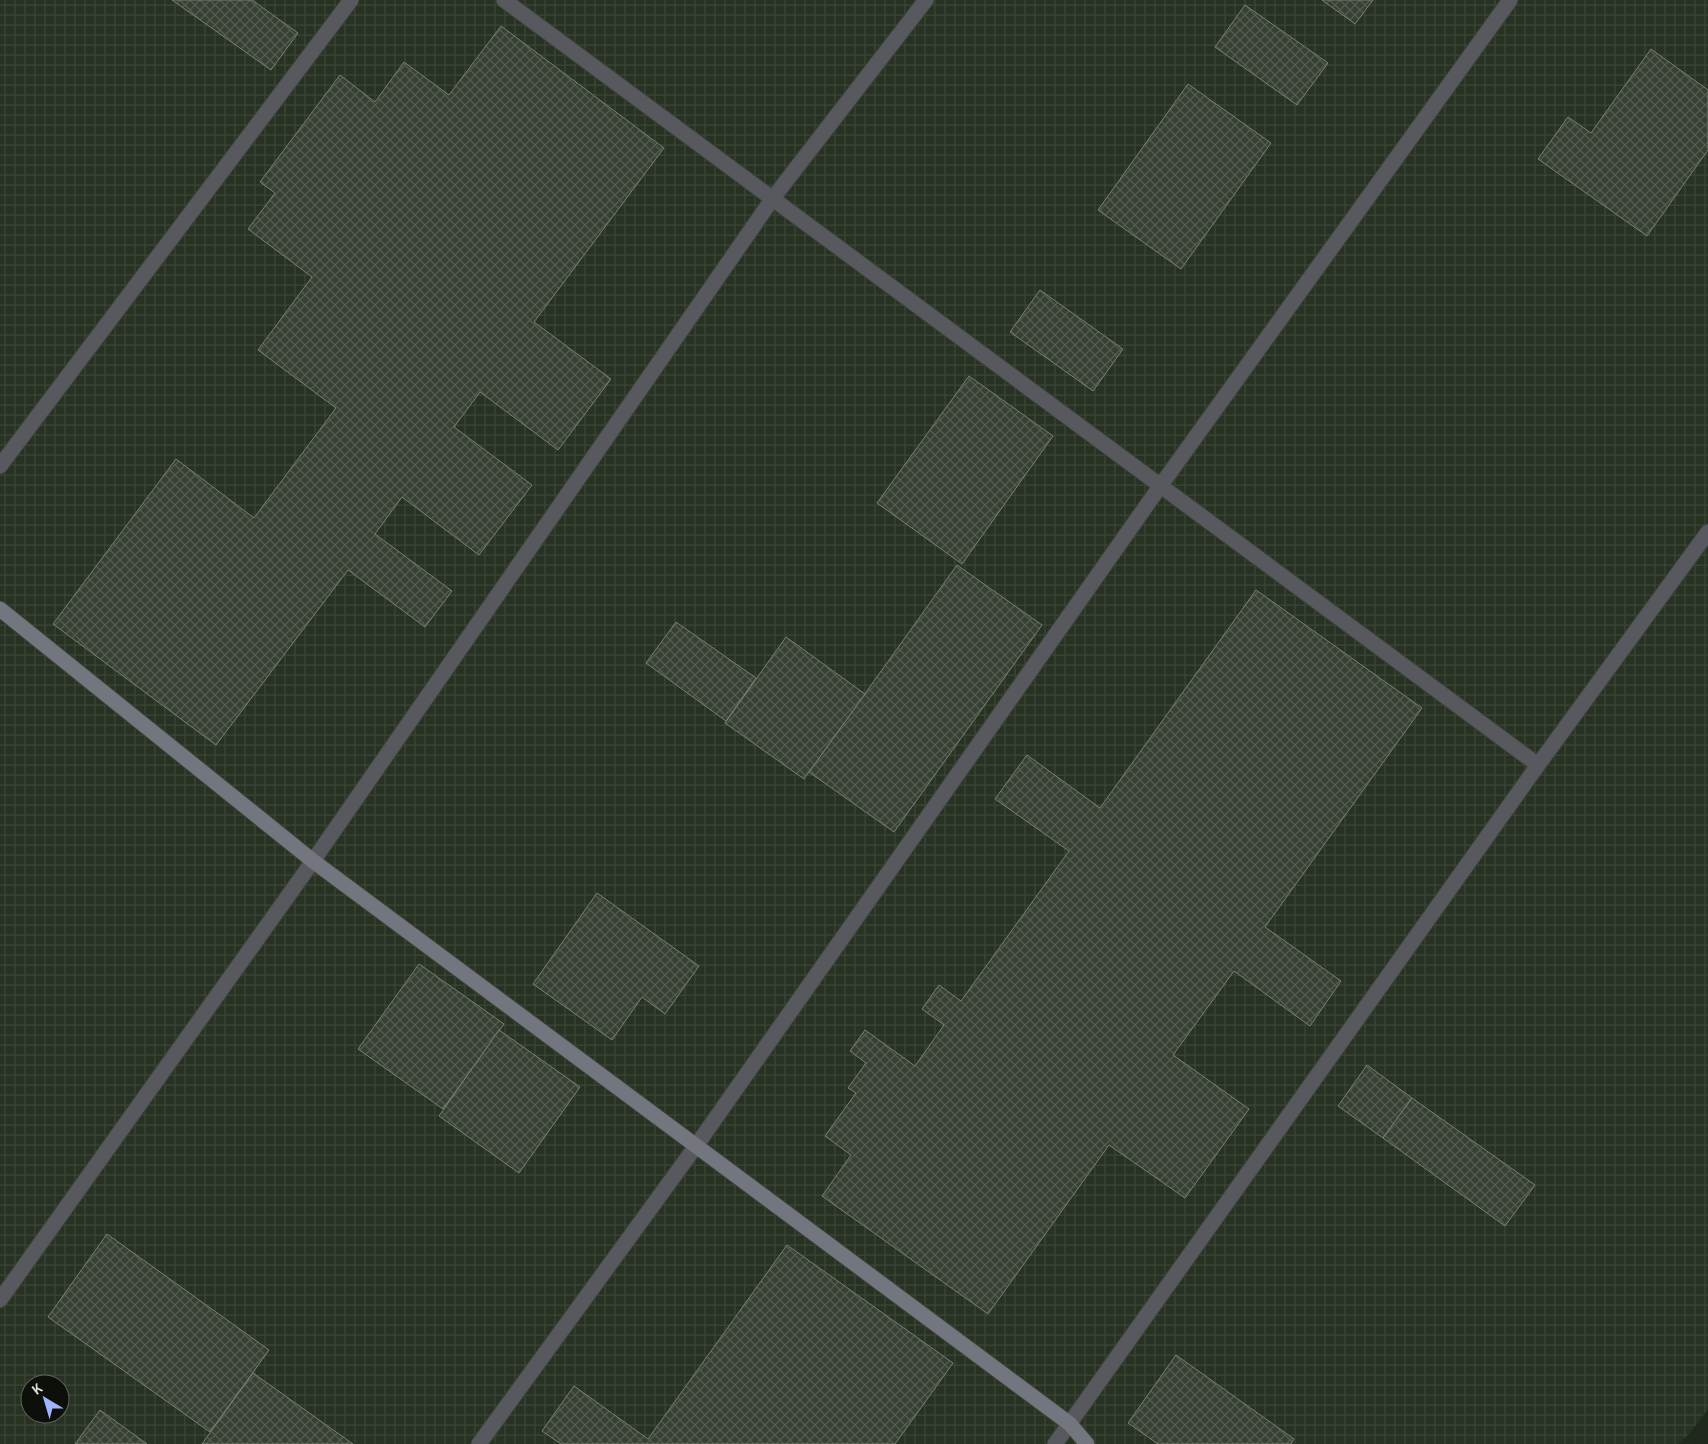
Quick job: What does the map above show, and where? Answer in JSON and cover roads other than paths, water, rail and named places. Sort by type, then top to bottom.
[{"type":"street","points":[[0,608],[313,861],[1070,1424],[1087,1444]]},
{"type":"lane","points":[[0,466],[351,0]]},
{"type":"lane","points":[[504,0],[1538,765]]},
{"type":"lane","points":[[0,1300],[313,861],[773,198],[926,0]]},
{"type":"lane","points":[[478,1444],[696,1146],[1161,485],[1510,0]]},
{"type":"lane","points":[[1055,1444],[1538,765],[1708,532]]}]
